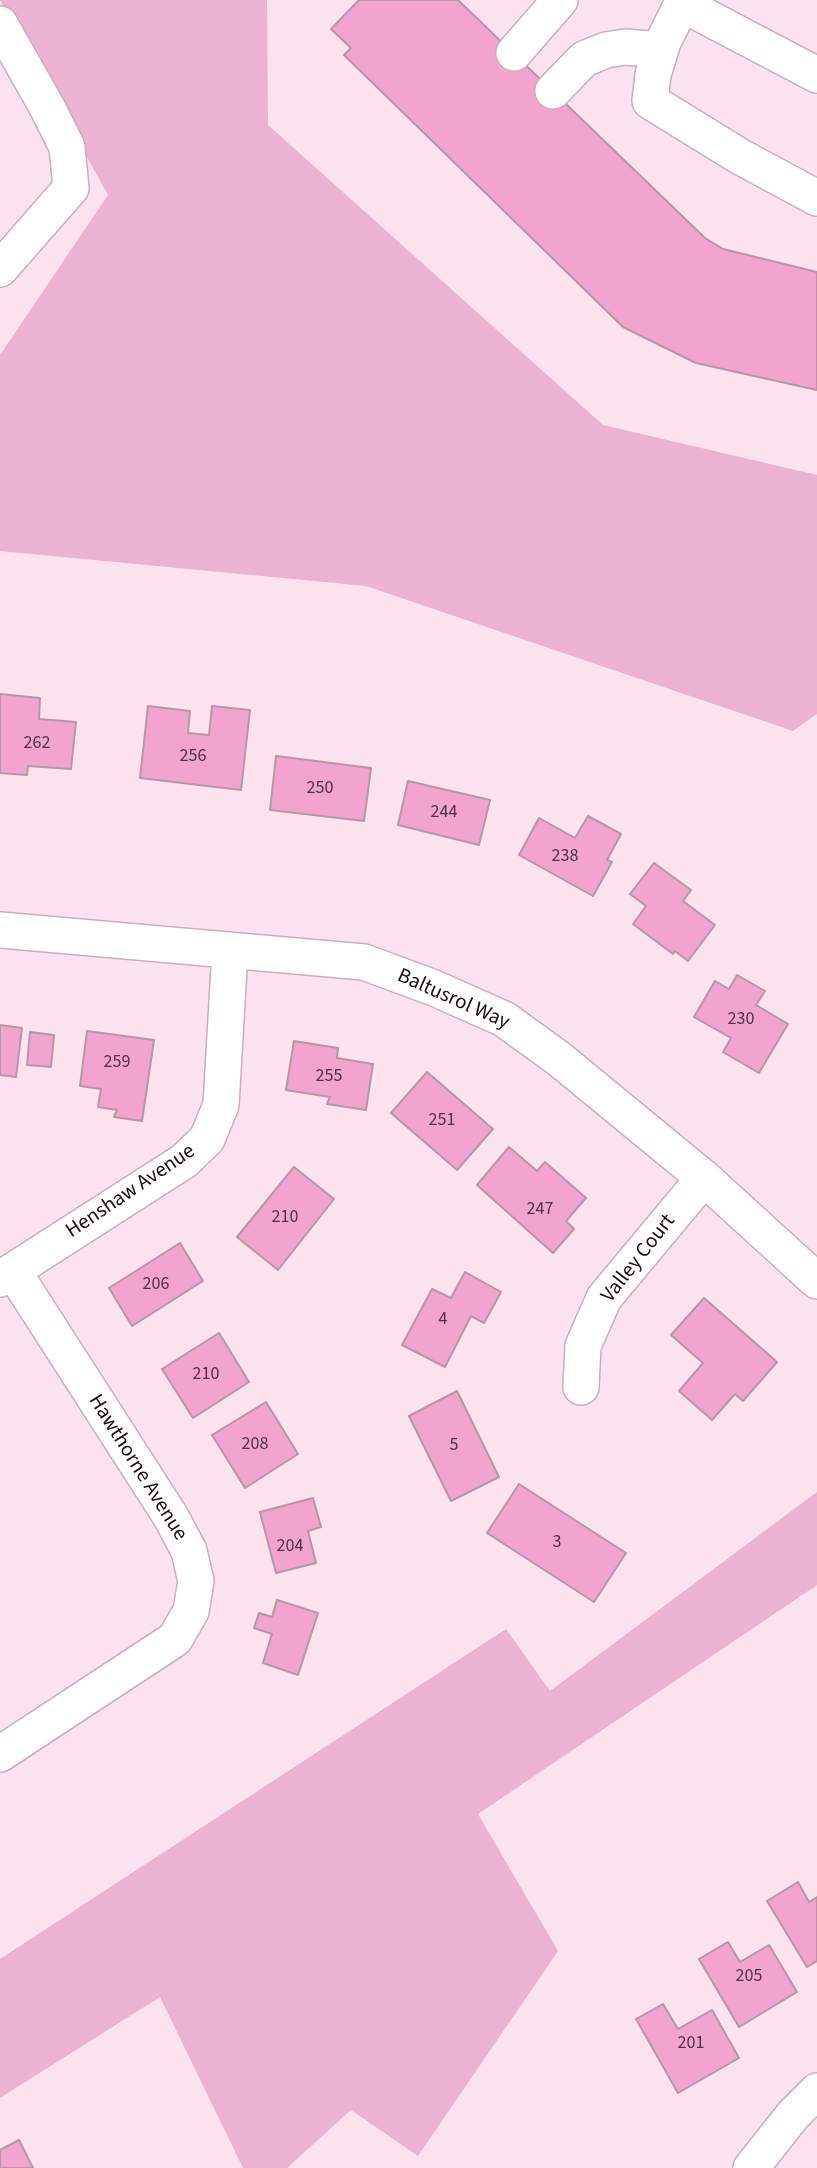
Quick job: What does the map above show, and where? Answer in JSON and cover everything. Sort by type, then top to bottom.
[{"type":"street","points":[[514,54],[560,0]]},
{"type":"street","points":[[817,75],[678,2],[660,50],[650,101],[739,156],[817,198]]},
{"type":"street","points":[[0,269],[71,188],[67,147],[47,107],[2,31]]},
{"type":"street","points":[[553,91],[584,59],[606,50],[625,47],[660,50]]},
{"type":"street","name":"Baltusrol Way","points":[[0,930],[364,962],[434,988],[504,1019],[558,1058],[704,1178],[817,1281]]},
{"type":"street","name":"Henshaw Avenue","points":[[6,1275],[184,1161],[207,1139],[221,1105],[230,951]]},
{"type":"street","name":"Valley Court","points":[[581,1387],[583,1346],[604,1298],[704,1178]]},
{"type":"street","name":"Hawthorne Avenue","points":[[0,1755],[176,1639],[191,1611],[196,1581],[189,1551],[171,1517],[6,1275]]},
{"type":"street","points":[[751,2168],[793,2115],[817,2091]]},
{"type":"shaded area","points":[[0,0],[267,0],[268,125],[603,425],[817,475],[817,714],[793,731],[366,586],[0,551],[0,355],[108,195]]},
{"type":"shaded area","points":[[817,1492],[817,1585],[478,1814],[558,1951],[418,2156],[351,2110],[287,2168],[243,2168],[160,1997],[0,2098],[0,1959],[506,1629],[550,1691]]},
{"type":"building","points":[[359,0],[458,0],[705,238],[723,249],[817,272],[817,390],[696,363],[623,327],[344,55],[351,48],[331,29]]},
{"type":"building","points":[[0,694],[40,698],[39,719],[76,722],[71,769],[28,766],[27,775],[0,773]]},
{"type":"building","points":[[148,706],[190,711],[188,733],[209,735],[212,706],[250,710],[241,790],[140,778]]},
{"type":"building","points":[[276,756],[371,768],[364,821],[270,810]]},
{"type":"building","points":[[408,781],[490,800],[479,845],[398,825]]},
{"type":"building","points":[[588,816],[621,834],[607,860],[612,862],[593,896],[519,855],[539,818],[575,838]]},
{"type":"building","points":[[654,863],[691,890],[683,901],[715,925],[688,961],[675,951],[673,954],[633,924],[646,906],[630,894]]},
{"type":"building","points":[[737,975],[765,991],[756,1005],[788,1024],[759,1073],[723,1052],[731,1038],[694,1017],[715,981],[729,989]]},
{"type":"building","points":[[0,1025],[22,1028],[16,1077],[0,1075]]},
{"type":"building","points":[[87,1031],[154,1040],[142,1121],[114,1117],[117,1110],[98,1107],[101,1089],[80,1086]]},
{"type":"building","points":[[30,1032],[54,1035],[51,1067],[27,1065]]},
{"type":"building","points":[[294,1041],[338,1048],[337,1058],[373,1064],[366,1110],[327,1104],[330,1097],[286,1090]]},
{"type":"building","points":[[427,1072],[493,1129],[457,1170],[391,1113]]},
{"type":"building","points":[[509,1147],[537,1171],[545,1162],[586,1198],[566,1221],[574,1229],[553,1253],[477,1185]]},
{"type":"building","points":[[294,1167],[334,1199],[278,1270],[237,1237]]},
{"type":"building","points":[[180,1243],[203,1281],[132,1326],[109,1288]]},
{"type":"building","points":[[465,1272],[501,1292],[484,1323],[471,1316],[445,1367],[402,1345],[432,1289],[451,1298]]},
{"type":"building","points":[[704,1298],[777,1362],[743,1401],[735,1394],[712,1420],[679,1391],[703,1363],[671,1335]]},
{"type":"building","points":[[219,1333],[249,1382],[193,1418],[162,1369]]},
{"type":"building","points":[[457,1391],[499,1477],[451,1501],[409,1416]]},
{"type":"building","points":[[266,1402],[298,1454],[245,1488],[212,1435]]},
{"type":"building","points":[[519,1484],[626,1553],[594,1602],[487,1533]]},
{"type":"building","points":[[313,1498],[321,1527],[308,1531],[316,1563],[276,1573],[260,1512]]},
{"type":"building","points":[[277,1600],[318,1613],[298,1675],[263,1663],[272,1634],[254,1628],[259,1613],[272,1617]]},
{"type":"building","points":[[798,1882],[809,1902],[817,1897],[817,1961],[807,1967],[767,1901]]},
{"type":"building","points":[[728,1942],[740,1962],[769,1945],[797,1992],[739,2027],[699,1959]]},
{"type":"building","points":[[663,2004],[678,2029],[712,2010],[739,2058],[678,2093],[636,2019]]},
{"type":"building","points":[[19,2140],[33,2168],[0,2168],[0,2150]]}]
